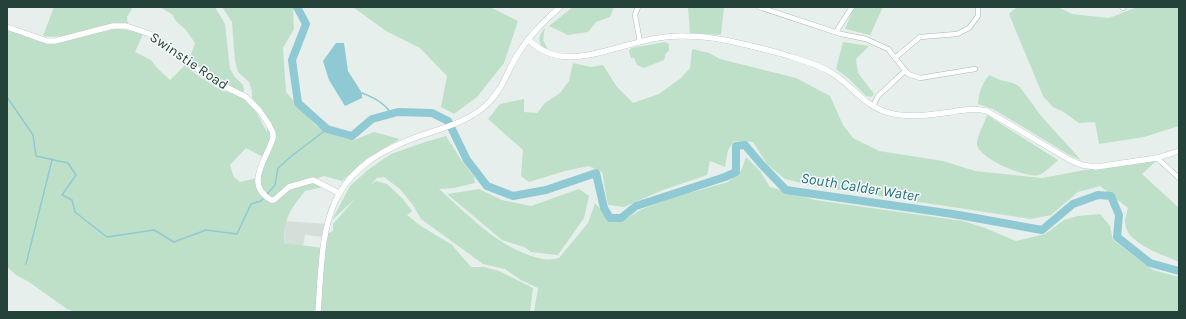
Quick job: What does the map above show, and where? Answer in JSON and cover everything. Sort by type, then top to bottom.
[{"type":"street","points":[[318,312],[324,235],[328,220],[339,193],[348,180],[361,167],[395,146],[466,119],[483,108],[497,94],[517,55],[528,39],[544,21],[560,7]]},
{"type":"street","points":[[638,7],[635,15],[640,42]]},
{"type":"street","points":[[759,7],[836,32],[866,39],[888,49],[908,74],[920,78],[975,69]]},
{"type":"street","points":[[836,32],[852,7]]},
{"type":"street","points":[[895,58],[920,37],[957,34],[969,28],[978,16],[978,7]]},
{"type":"street","name":"Swinstie Road","points":[[7,27],[48,41],[55,41],[113,26],[126,26],[150,34],[195,69],[212,80],[246,97],[259,110],[272,128],[272,144],[257,178],[258,188],[265,196],[271,200],[274,200],[289,187],[313,180],[339,193]]},
{"type":"street","points":[[528,39],[547,53],[573,57],[597,54],[656,38],[683,36],[735,41],[809,62],[821,67],[840,79],[861,98],[883,111],[901,116],[918,116],[976,109],[987,111],[1070,160],[1082,165],[1096,167],[1157,158],[1179,151]]},
{"type":"street","points":[[873,106],[878,96],[905,71]]},
{"type":"street","points":[[1157,158],[1179,178]]},
{"type":"shaded area","points":[[285,221],[327,224],[324,237],[305,235],[303,246],[284,243]]},
{"type":"green space","points":[[54,7],[133,7],[127,17],[128,24],[95,27],[64,36],[43,36]]},
{"type":"green space","points":[[160,7],[215,7],[225,24],[230,69],[243,85],[244,91],[242,93],[206,74],[189,60],[195,43],[186,30],[175,20],[173,15]]},
{"type":"green space","points":[[222,7],[298,7],[293,10],[294,29],[283,48],[286,92],[316,126],[354,140],[374,132],[400,139],[366,159],[342,181],[324,176],[314,179],[323,187],[305,191],[295,204],[285,227],[284,243],[323,248],[324,235],[333,231],[333,224],[355,199],[332,220],[350,186],[369,169],[391,154],[446,136],[474,177],[475,183],[454,188],[439,189],[474,221],[500,240],[528,255],[545,259],[559,258],[588,223],[595,203],[611,221],[621,222],[642,209],[672,198],[728,182],[741,171],[746,157],[760,171],[770,187],[815,200],[963,221],[985,228],[1016,241],[1045,234],[1064,220],[1078,216],[1100,214],[1110,226],[1113,240],[1153,270],[1179,277],[1179,312],[534,312],[538,288],[521,280],[505,269],[483,264],[421,219],[413,205],[400,189],[384,177],[377,178],[370,185],[376,181],[387,184],[403,199],[412,211],[407,215],[421,226],[452,245],[471,267],[484,267],[499,271],[533,288],[530,312],[76,312],[67,309],[29,282],[16,275],[7,267],[7,29],[40,42],[53,43],[119,28],[143,34],[135,52],[151,60],[170,80],[185,65],[217,88],[243,98],[255,110],[267,132],[266,116],[252,98],[252,91],[249,82],[238,72],[235,61],[232,22]],"holes":[[[246,148],[265,158],[257,178],[240,182],[234,177],[230,165]]]},
{"type":"green space","points":[[353,7],[490,7],[518,21],[504,63],[477,97],[454,114],[441,107],[447,76],[420,48],[386,31]]},
{"type":"green space","points":[[573,7],[614,7],[610,17],[596,22],[588,32],[568,35],[549,26]]},
{"type":"green space","points":[[688,7],[724,7],[721,35],[690,33]]},
{"type":"green space","points":[[854,7],[883,7],[870,35],[845,29]]},
{"type":"green space","points":[[1017,7],[1058,7],[1072,14],[1109,18],[1137,7],[1179,7],[1179,126],[1144,137],[1099,144],[1095,122],[1079,123],[1062,111],[1053,107],[1043,96],[1009,14]]},
{"type":"green space","points":[[545,28],[543,40],[548,50],[543,48],[539,40],[541,33]]},
{"type":"green space","points":[[665,42],[669,44],[669,51],[666,53],[664,60],[644,68],[637,65],[634,58],[631,58],[629,51],[631,48]]},
{"type":"green space","points":[[843,42],[869,46],[856,59],[858,73],[874,94],[871,97],[866,96],[849,79],[836,69]]},
{"type":"green space","points":[[692,49],[709,53],[720,59],[796,78],[830,96],[843,125],[853,138],[879,151],[943,161],[975,171],[1042,178],[1096,168],[1154,160],[1155,162],[1142,174],[1179,208],[1179,262],[1145,247],[1130,235],[1126,228],[1125,220],[1128,208],[1100,186],[1078,192],[1051,215],[1031,219],[813,186],[785,179],[767,164],[753,142],[734,141],[728,150],[725,167],[710,161],[707,175],[663,190],[624,207],[608,205],[602,172],[589,166],[565,171],[529,182],[521,176],[523,150],[488,119],[500,104],[524,99],[524,112],[537,113],[545,103],[560,93],[569,81],[573,63],[591,67],[603,65],[617,87],[633,103],[659,94],[681,78],[690,68]]},
{"type":"green space","points":[[989,75],[1000,80],[1013,83],[1020,87],[1042,117],[1081,160],[1071,156],[993,109],[978,104],[981,89]]},
{"type":"green space","points":[[987,115],[1058,160],[1041,174],[1033,175],[1014,171],[986,156],[980,150],[977,142]]},
{"type":"green space","points":[[479,189],[502,200],[531,206],[579,189],[589,196],[584,218],[558,255],[531,252],[524,247],[502,240],[447,194]]},
{"type":"water","points":[[336,43],[344,43],[348,71],[362,93],[362,98],[345,106],[329,80],[323,61]]},
{"type":"waterway","name":"South Calder Water","points":[[297,7],[306,24],[292,60],[298,103],[327,129],[352,136],[372,119],[398,112],[432,113],[448,121],[467,160],[487,186],[513,196],[546,190],[596,173],[604,208],[610,218],[621,218],[636,206],[736,172],[736,146],[745,145],[786,190],[953,214],[1042,230],[1073,204],[1098,195],[1111,196],[1119,215],[1117,237],[1150,263],[1179,271]]},
{"type":"waterway","points":[[362,93],[379,101],[392,114]]},
{"type":"waterway","points":[[7,97],[33,135],[36,156],[68,163],[76,175],[62,195],[72,200],[75,212],[107,237],[154,230],[174,242],[206,230],[237,234],[251,204],[261,201],[275,185],[278,168],[327,129]]},
{"type":"waterway","points":[[26,264],[52,160]]}]
